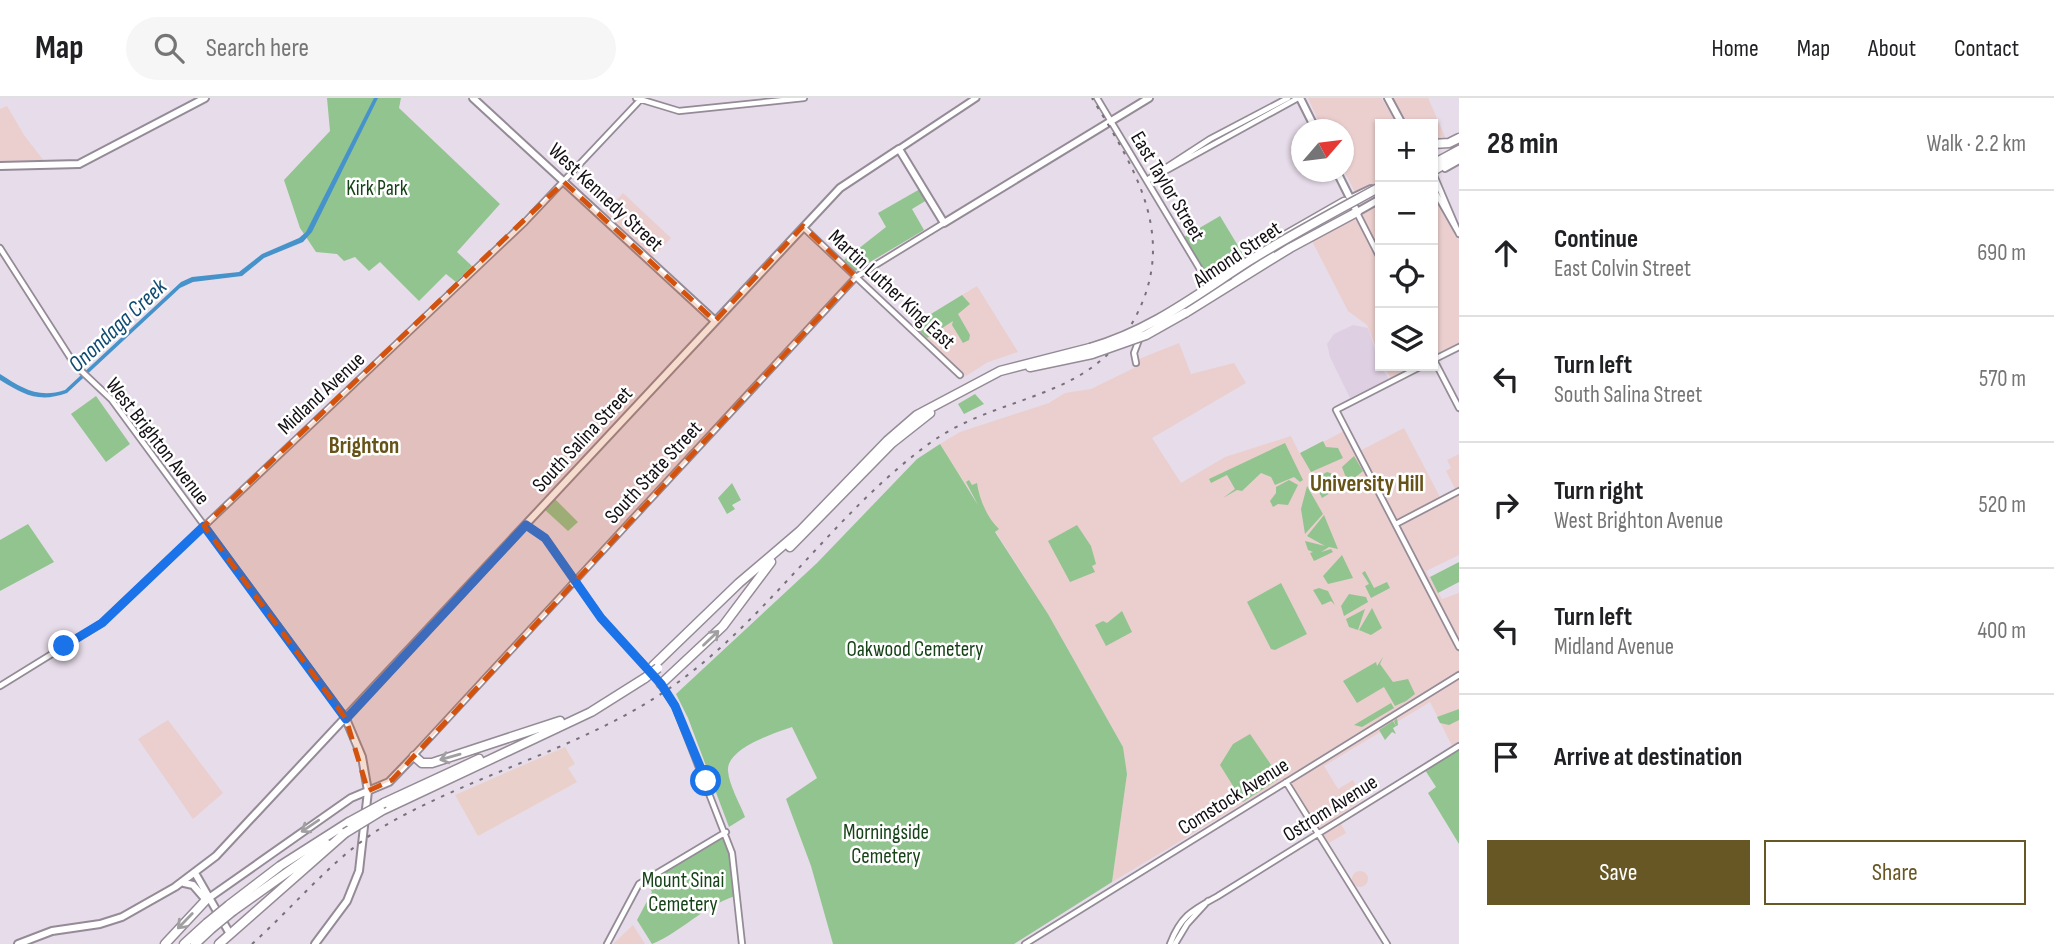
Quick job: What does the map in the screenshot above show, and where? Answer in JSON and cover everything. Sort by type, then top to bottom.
[{"type":"highway","points":[[1438,144],[1449,143],[1459,138]]},
{"type":"highway","points":[[1438,158],[1459,147]]},
{"type":"highway","points":[[1438,169],[1459,158]]},
{"type":"highway","points":[[1185,313],[1271,251],[1375,193]]},
{"type":"highway","points":[[1091,351],[1149,327],[1285,239],[1375,193]]},
{"type":"highway","points":[[1220,282],[1247,259],[1300,226],[1351,204]]},
{"type":"highway","points":[[231,908],[382,807],[599,703],[651,671],[739,583],[814,518],[894,434],[917,415],[984,380],[1146,335],[1307,238],[1351,204]]},
{"type":"highway","points":[[184,944],[280,866],[349,822],[591,712],[651,671],[771,562],[806,534],[892,443],[960,393]]},
{"type":"highway","points":[[661,684],[723,626],[771,562]]},
{"type":"highway","points":[[414,756],[422,763],[432,763],[560,721]]},
{"type":"highway","points":[[219,944],[345,833]]},
{"type":"highway","points":[[165,944],[207,899]]},
{"type":"highway","points":[[195,944],[209,926]]},
{"type":"main road","points":[[0,166],[79,164],[205,98]]},
{"type":"main road","name":"West Kennedy Street","points":[[473,98],[715,321]]},
{"type":"main road","name":"South Salina Street","points":[[18,944],[52,931],[114,920],[194,874],[248,824],[840,188],[976,98]]},
{"type":"main road","name":"South State Street","points":[[944,222],[1149,98]]},
{"type":"main road","points":[[1299,98],[1311,119]]},
{"type":"main road","points":[[1388,98],[1399,119]]},
{"type":"main road","points":[[899,149],[944,222]]},
{"type":"main road","points":[[1341,182],[1351,204],[1365,190],[1375,190]]},
{"type":"main road","name":"Almond Street","points":[[1351,204],[1375,200]]},
{"type":"main road","points":[[315,944],[354,889],[359,871],[360,835],[368,798],[362,757],[346,719]]},
{"type":"main road","name":"South State Street","points":[[207,899],[356,796],[368,798],[392,780],[414,756]]},
{"type":"main road","points":[[368,798],[392,780]]},
{"type":"main road","points":[[194,874],[230,934]]},
{"type":"main road","points":[[179,885],[190,883],[207,899]]},
{"type":"street","points":[[640,99],[679,111],[804,98]]},
{"type":"street","name":"East Taylor Street","points":[[1097,98],[1213,290]]},
{"type":"street","points":[[1147,181],[1151,175],[1210,139],[1288,98]]},
{"type":"street","points":[[1147,181],[1299,98]]},
{"type":"street","name":"Midland Avenue","points":[[0,685],[102,623],[564,182],[640,99]]},
{"type":"street","points":[[1438,182],[1459,233]]},
{"type":"street","points":[[1438,197],[1459,233]]},
{"type":"street","points":[[1336,214],[1351,204],[1375,249]]},
{"type":"street","name":"Almond Street","points":[[1136,363],[1134,352],[1143,334],[1283,243],[1351,204]]},
{"type":"street","name":"South State Street","points":[[414,756],[856,277],[944,222]]},
{"type":"street","name":"Martin Luther King East","points":[[803,226],[960,375]]},
{"type":"street","name":"West Brighton Avenue","points":[[0,248],[82,373],[111,400],[346,719]]},
{"type":"street","points":[[1438,357],[1459,347]]},
{"type":"street","points":[[1438,368],[1459,408]]},
{"type":"street","points":[[1412,371],[1336,410],[1459,647]]},
{"type":"street","points":[[1396,524],[1459,491]]},
{"type":"street","points":[[526,525],[545,538],[611,629],[661,684],[683,723],[726,832],[735,864],[742,944]]},
{"type":"street","name":"Comstock Avenue","points":[[1025,944],[1459,675]]},
{"type":"street","name":"Ostrom Avenue","points":[[1208,901],[1459,746]]},
{"type":"street","points":[[1286,782],[1387,944]]},
{"type":"street","points":[[607,944],[639,884],[726,832]]},
{"type":"street","points":[[1170,944],[1183,919],[1203,902],[1208,901]]},
{"type":"street","points":[[1175,944],[1187,924],[1208,901]]},
{"type":"highlighted area","points":[[564,182],[715,321],[803,226],[856,277],[392,780],[368,791],[346,719],[204,526]]},
{"type":"shaded area","points":[[1308,98],[1381,98],[1395,119],[1375,119],[1375,185],[1355,192],[1350,182],[1354,182],[1354,119],[1317,119]]},
{"type":"shaded area","points":[[1392,98],[1428,98],[1437,119],[1405,119]]},
{"type":"shaded area","points":[[7,106],[44,161],[0,161],[0,109]]},
{"type":"shaded area","points":[[1438,121],[1447,141],[1438,142]]},
{"type":"shaded area","points":[[623,193],[671,238],[651,259],[603,215]]},
{"type":"shaded area","points":[[1438,201],[1459,241],[1459,343],[1438,354]]},
{"type":"shaded area","points":[[1375,206],[1375,345],[1367,325],[1348,311],[1312,241]]},
{"type":"shaded area","points":[[977,286],[1018,352],[988,362],[966,376],[913,325]]},
{"type":"shaded area","points":[[1353,325],[1368,328],[1375,350],[1375,371],[1383,371],[1389,379],[1350,398],[1330,357],[1327,344],[1334,334]]},
{"type":"shaded area","points":[[1179,343],[1191,374],[1234,363],[1246,383],[1152,438],[1181,483],[1225,457],[1291,436],[1300,454],[1344,431],[1356,453],[1404,428],[1440,497],[1455,489],[1446,471],[1451,468],[1447,460],[1459,454],[1459,555],[1426,571],[1442,599],[1459,593],[1459,741],[1452,746],[1430,702],[1324,766],[1338,789],[1353,780],[1364,799],[1337,817],[1346,833],[1329,843],[1287,777],[1112,882],[1127,774],[1123,747],[1048,614],[940,444],[960,432],[1049,403],[1065,393],[1091,389],[1134,368],[1139,359]]},
{"type":"shaded area","points":[[1387,371],[1406,371],[1391,379]]},
{"type":"shaded area","points":[[168,720],[223,793],[193,819],[138,739]]},
{"type":"shaded area","points":[[565,747],[575,764],[568,768],[577,782],[478,836],[455,795]]},
{"type":"shaded area","points":[[1360,871],[1366,873],[1366,885],[1360,887],[1354,885],[1352,879],[1354,873]]},
{"type":"shaded area","points":[[633,925],[645,944],[613,944],[614,943]]},
{"type":"green space","name":"Kirk Park","points":[[327,98],[401,98],[399,108],[500,204],[457,252],[472,266],[456,282],[446,274],[419,301],[380,262],[369,271],[355,257],[344,261],[337,254],[316,252],[300,228],[284,180],[330,131]]},
{"type":"green space","points":[[920,189],[927,200],[912,209],[924,230],[855,271],[844,260],[886,227],[878,213]]},
{"type":"green space","points":[[1220,216],[1246,259],[1212,283],[1184,237]]},
{"type":"green space","points":[[962,295],[970,304],[958,314],[970,335],[969,340],[963,343],[952,325],[953,321],[927,338],[913,325]]},
{"type":"green space","points":[[975,394],[984,404],[964,414],[958,404]]},
{"type":"green space","points":[[96,396],[130,444],[106,462],[71,414]]},
{"type":"green space","points":[[1323,441],[1326,447],[1338,448],[1343,458],[1311,472],[1300,453]]},
{"type":"green space","points":[[1285,443],[1303,480],[1300,482],[1294,477],[1275,485],[1271,477],[1261,473],[1242,491],[1237,490],[1223,498],[1235,489],[1227,475],[1211,483],[1209,479]]},
{"type":"green space","name":"Oakwood Cemetery","points":[[940,444],[978,505],[966,482],[969,480],[972,485],[977,483],[984,508],[999,529],[995,532],[1048,614],[1123,747],[1127,774],[1112,882],[1014,944],[833,944],[811,866],[786,799],[817,778],[792,727],[753,743],[735,755],[729,763],[730,782],[745,817],[729,827],[688,718],[676,694],[817,563],[917,459]]},
{"type":"green space","points":[[1354,456],[1363,471],[1348,483],[1342,467]]},
{"type":"green space","points":[[1327,472],[1337,475],[1340,487],[1322,498],[1313,480]]},
{"type":"green space","points":[[1289,480],[1298,485],[1288,505],[1278,504],[1273,507],[1270,501],[1276,493],[1276,487]]},
{"type":"green space","points":[[732,483],[741,500],[732,505],[735,509],[727,514],[718,498]]},
{"type":"green space","points":[[1307,486],[1323,514],[1305,534],[1301,509]]},
{"type":"green space","points":[[555,499],[578,522],[568,531],[545,510]]},
{"type":"green space","points":[[1324,515],[1338,549],[1329,547],[1321,552],[1331,549],[1333,552],[1314,561],[1310,553],[1313,552],[1308,550],[1305,541],[1325,546],[1307,536]]},
{"type":"green space","points":[[28,524],[54,562],[0,591],[0,540]]},
{"type":"green space","points":[[1077,525],[1091,546],[1096,564],[1092,566],[1095,572],[1070,582],[1048,541]]},
{"type":"green space","points":[[1342,555],[1353,578],[1328,584],[1323,576]]},
{"type":"green space","points":[[1459,562],[1459,582],[1438,593],[1430,577]]},
{"type":"green space","points":[[1365,571],[1374,588],[1387,582],[1390,588],[1371,598],[1365,586],[1369,584],[1362,573]]},
{"type":"green space","points":[[1281,583],[1307,634],[1275,650],[1271,649],[1247,602]]},
{"type":"green space","points":[[1319,588],[1328,591],[1335,605],[1331,601],[1322,605],[1313,590]]},
{"type":"green space","points":[[1349,594],[1366,597],[1368,602],[1344,616],[1341,606]]},
{"type":"green space","points":[[1372,608],[1382,628],[1371,635],[1359,630]]},
{"type":"green space","points":[[1365,609],[1358,630],[1349,627],[1346,619]]},
{"type":"green space","points":[[1122,611],[1132,632],[1106,646],[1095,625],[1103,621],[1107,623]]},
{"type":"green space","points":[[1383,657],[1380,664],[1393,682],[1408,679],[1415,694],[1396,709],[1406,701],[1395,706],[1384,687],[1357,703],[1343,681],[1376,662],[1377,666]]},
{"type":"green space","points":[[1391,703],[1394,708],[1362,727],[1354,725]]},
{"type":"green space","points":[[1459,709],[1459,720],[1449,725],[1440,723],[1437,717]]},
{"type":"green space","points":[[1397,718],[1398,725],[1393,728],[1396,734],[1392,732],[1385,740],[1379,730],[1393,721],[1396,726],[1394,721]]},
{"type":"green space","points":[[1250,734],[1280,778],[1243,802],[1220,765],[1233,744]]},
{"type":"green space","points":[[1459,749],[1459,844],[1428,793],[1436,787],[1425,770]]},
{"type":"green space","name":"Mount Sinai Cemetery","points":[[724,836],[730,854],[735,896],[712,906],[652,944],[637,920],[652,892],[647,883]]},
{"type":"water","points":[[374,98],[378,98],[312,232],[303,242],[264,258],[242,276],[193,282],[180,288],[67,393],[48,397],[32,396],[0,380],[0,374],[23,388],[38,393],[65,390],[181,282],[192,277],[239,272],[262,254],[299,238],[306,232]]},
{"type":"railway","points":[[252,944],[336,862],[373,833],[428,803],[609,724],[677,683],[743,626],[864,500],[930,443],[957,426],[1070,381],[1095,365],[1117,344],[1136,316],[1148,286],[1153,257],[1152,230],[1146,202],[1135,176],[1092,98]]},
{"type":"district","name":"Brighton","points":[[364,445]]},
{"type":"district","name":"University Hill","points":[[1367,483]]},
{"type":"route","points":[[64,646],[102,623],[204,526],[346,719],[526,525],[545,538],[601,618],[661,684],[683,723],[706,781]]},
{"type":"water label","name":"Onondaga Creek","points":[[117,325]]},
{"type":"park label","name":"Morningside Cemetery","points":[[886,844]]}]
